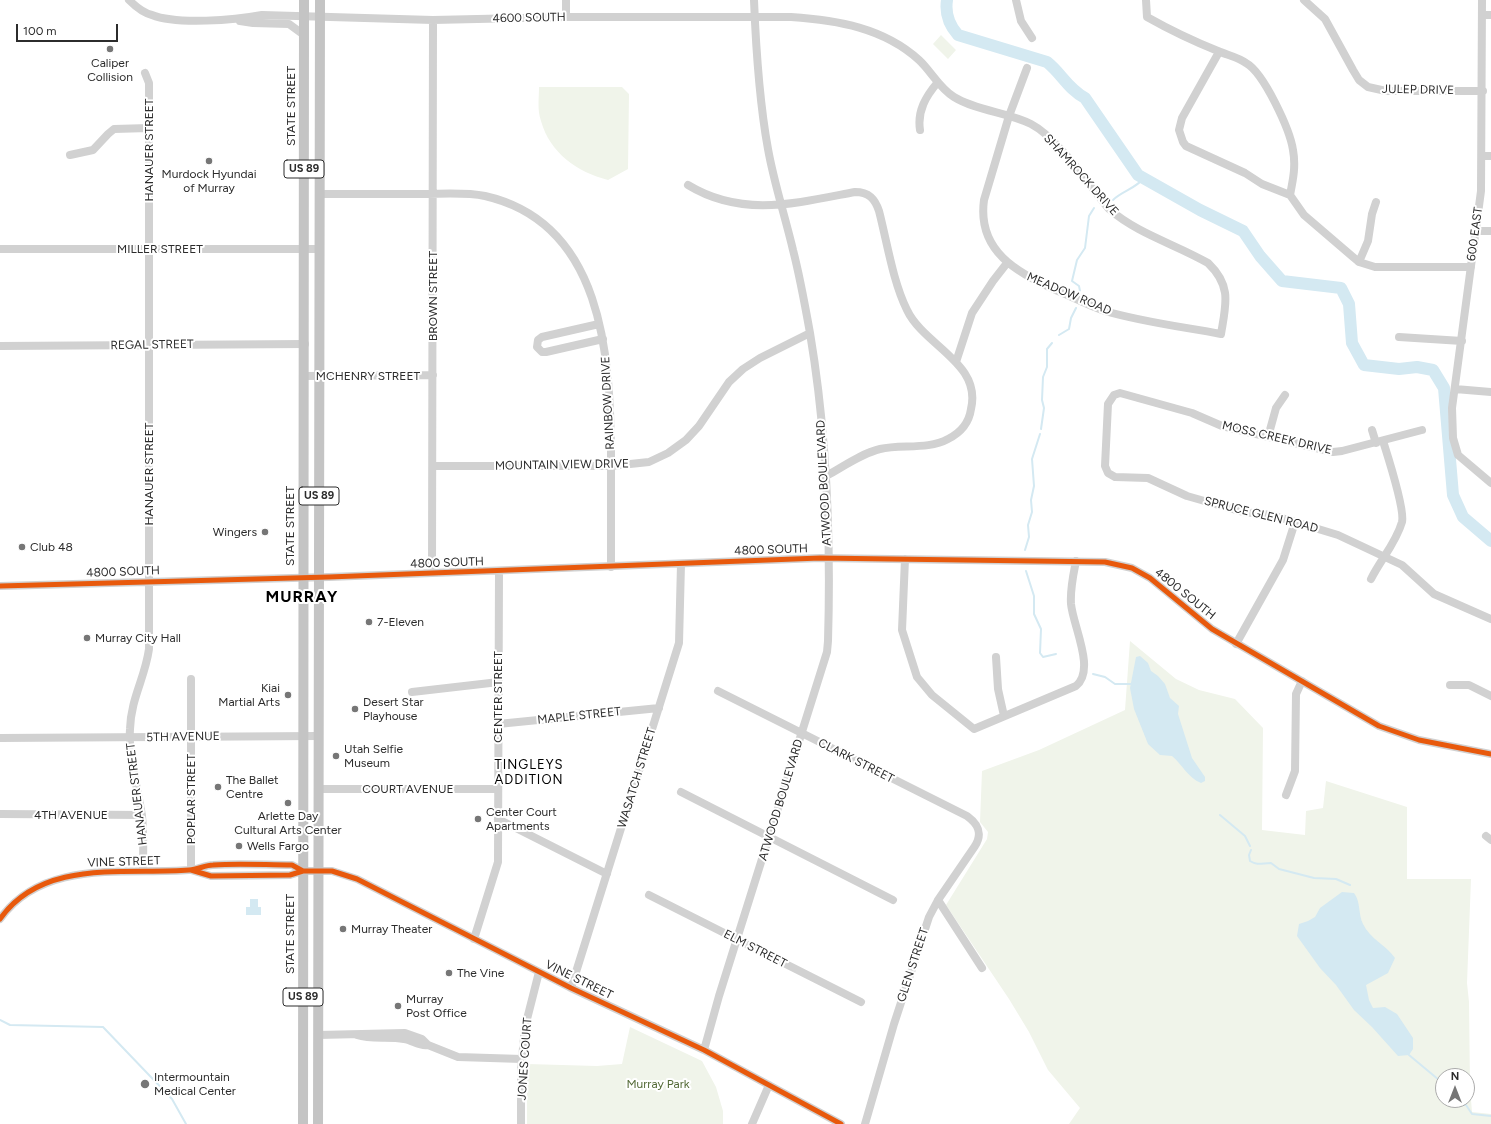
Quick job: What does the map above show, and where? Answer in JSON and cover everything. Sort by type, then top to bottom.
[{"type":"main road","name":"STATE STREET","points":[[304,0],[304,1124]]},
{"type":"main road","name":"US 89","points":[[318,1124],[320,0]]},
{"type":"street","points":[[129,0],[144,12],[159,17],[289,24],[304,35]]},
{"type":"street","points":[[566,0],[566,17]]},
{"type":"street","name":"ATWOOD BOULEVARD","points":[[704,1050],[718,1000],[770,837],[800,733],[826,652],[828,624],[826,476],[820,409],[810,333],[798,269],[770,157],[762,113],[754,17],[754,0]]},
{"type":"street","points":[[1016,0],[1021,21],[1032,38]]},
{"type":"street","points":[[1146,0],[1146,17],[1170,30],[1241,60],[1255,69],[1261,77],[1285,124],[1292,144],[1294,162],[1290,195]]},
{"type":"street","name":"JULEP DRIVE","points":[[1304,0],[1325,19],[1359,80],[1368,87],[1386,91],[1483,91]]},
{"type":"street","name":"600 EAST","points":[[1482,0],[1482,192],[1475,231],[1462,341],[1452,408],[1453,438],[1458,455],[1491,483]]},
{"type":"street","name":"4600 SOUTH","points":[[235,20],[262,15],[433,20],[566,17],[754,17]]},
{"type":"street","points":[[1482,15],[1491,15]]},
{"type":"street","name":"SHAMROCK DRIVE","points":[[754,17],[822,20],[873,32],[907,49],[932,73],[938,82],[953,97],[967,104],[1009,116],[1036,127],[1052,139],[1109,209],[1117,216],[1142,231],[1202,259],[1216,270],[1222,279],[1226,296],[1221,334]]},
{"type":"street","name":"BROWN STREET","points":[[432,573],[433,20]]},
{"type":"street","points":[[1219,52],[1182,118],[1179,130],[1183,142],[1197,152],[1244,173],[1262,184],[1290,195],[1304,215],[1359,262],[1375,267],[1471,267]]},
{"type":"street","name":"MEADOW ROAD","points":[[1027,68],[1009,116],[983,209],[989,237],[1007,263],[1032,280],[1103,310],[1221,334]]},
{"type":"street","name":"HANAUER STREET","points":[[143,871],[142,815],[131,765],[130,738],[132,706],[144,673],[148,656],[149,83],[145,73]]},
{"type":"street","points":[[920,130],[920,112],[929,93],[938,82]]},
{"type":"street","points":[[70,155],[93,150],[114,129],[148,128]]},
{"type":"street","points":[[1482,156],[1491,156]]},
{"type":"street","points":[[688,185],[707,195],[726,202],[746,205],[781,204],[855,192],[862,192],[873,198],[879,211],[907,311],[925,335],[956,362],[967,375],[972,395],[970,415],[960,430],[947,440],[938,443],[878,450],[862,455],[826,476]]},
{"type":"street","name":"RAINBOW DRIVE","points":[[319,194],[467,194],[494,198],[518,208],[542,222],[559,238],[579,266],[593,299],[603,339],[609,383],[611,466],[610,567]]},
{"type":"street","points":[[1359,262],[1368,241],[1372,214],[1376,202]]},
{"type":"street","points":[[1475,231],[1491,231]]},
{"type":"street","name":"MILLER STREET","points":[[0,249],[319,249]]},
{"type":"street","points":[[956,362],[972,313],[1007,263]]},
{"type":"street","points":[[600,324],[542,337],[538,340],[537,347],[542,352],[546,352],[603,339]]},
{"type":"street","name":"MOUNTAIN VIEW DRIVE","points":[[432,466],[611,466],[649,462],[677,448],[693,433],[724,390],[739,373],[760,358],[810,333]]},
{"type":"street","points":[[1399,337],[1462,341]]},
{"type":"street","name":"REGAL STREET","points":[[0,346],[305,344]]},
{"type":"street","name":"MCHENRY STREET","points":[[304,376],[433,375]]},
{"type":"street","points":[[1455,389],[1491,392]]},
{"type":"street","name":"MOSS CREEK DRIVE","points":[[1108,473],[1104,463],[1107,407],[1112,397],[1117,394],[1126,394],[1192,412],[1222,426],[1336,452],[1380,442],[1422,430]]},
{"type":"street","points":[[1268,437],[1276,408],[1284,395]]},
{"type":"street","points":[[1372,430],[1380,442],[1402,515],[1401,523],[1396,536],[1372,579]]},
{"type":"street","name":"SPRUCE GLEN ROAD","points":[[1108,473],[1115,477],[1148,478],[1187,496],[1243,512],[1272,515],[1338,535],[1406,567],[1434,594],[1491,619]]},
{"type":"street","points":[[1236,644],[1281,565],[1295,522]]},
{"type":"street","name":"4800 SOUTH","points":[[0,586],[499,571],[828,558],[1076,561],[1114,563],[1142,573],[1159,585],[1207,625],[1236,644],[1390,730],[1419,740],[1491,754]]},
{"type":"street","points":[[905,559],[902,630],[917,678],[932,695],[974,729],[1076,686],[1080,682],[1083,676],[1082,648],[1074,622],[1071,605],[1071,586],[1076,561]]},
{"type":"street","name":"WASATCH STREET","points":[[571,988],[681,636],[681,564]]},
{"type":"street","name":"CENTER STREET","points":[[474,939],[498,864],[499,571]]},
{"type":"street","points":[[996,657],[998,689],[1004,716]]},
{"type":"street","name":"POPLAR STREET","points":[[191,679],[191,870]]},
{"type":"street","points":[[1286,794],[1295,771],[1296,694],[1302,681]]},
{"type":"street","points":[[412,692],[499,682]]},
{"type":"street","points":[[1450,685],[1469,685],[1491,696]]},
{"type":"street","name":"CLARK STREET","points":[[718,691],[958,811],[972,820]]},
{"type":"street","name":"MAPLE STREET","points":[[498,724],[659,708]]},
{"type":"street","name":"5TH AVENUE","points":[[0,738],[318,736]]},
{"type":"street","name":"COURT AVENUE","points":[[318,789],[498,789]]},
{"type":"street","points":[[681,792],[893,900]]},
{"type":"street","name":"4TH AVENUE","points":[[0,814],[142,815]]},
{"type":"street","points":[[498,819],[607,874]]},
{"type":"street","name":"GLEN STREET","points":[[864,1124],[929,917],[938,900],[978,842],[978,828],[972,820]]},
{"type":"street","name":"VINE STREET","points":[[1,914],[24,896],[50,881],[94,872],[191,870],[211,876],[290,875],[303,871],[339,872],[357,879],[571,988],[704,1050],[841,1124]]},
{"type":"street","name":"ELM STREET","points":[[649,895],[861,1002]]},
{"type":"street","points":[[938,900],[982,968]]},
{"type":"street","name":"JONES COURT","points":[[521,1124],[522,1059],[528,1012],[539,972]]},
{"type":"street","points":[[318,1035],[356,1035],[367,1038],[404,1039],[424,1046],[428,1045],[458,1057],[522,1059]]},
{"type":"street","points":[[752,1124],[769,1085]]},
{"type":"green space","points":[[941,35],[956,50],[948,59],[933,44]]},
{"type":"green space","points":[[539,87],[622,87],[629,94],[628,169],[608,180],[586,172],[566,160],[551,143],[545,132],[539,113]]},
{"type":"green space","points":[[1130,641],[1176,679],[1199,690],[1235,699],[1263,728],[1262,830],[1305,835],[1306,811],[1323,808],[1326,781],[1407,807],[1407,879],[1471,879],[1467,983],[1469,1002],[1470,1068],[1435,1068],[1435,1108],[1472,1108],[1472,1112],[1491,1114],[1491,1124],[1069,1124],[1080,1108],[1048,1070],[1029,1032],[1009,999],[946,905],[987,839],[988,832],[980,822],[982,771],[1039,750],[1125,710]]},
{"type":"green space","name":"Murray Park","points":[[630,1027],[702,1061],[716,1087],[723,1111],[723,1124],[527,1124],[527,1064],[597,1066],[622,1064]]},
{"type":"water","points":[[1140,656],[1148,663],[1151,671],[1165,684],[1170,698],[1179,706],[1178,714],[1192,758],[1205,777],[1205,781],[1201,783],[1192,778],[1172,756],[1160,755],[1148,744],[1134,709],[1130,688],[1136,657]]},
{"type":"water","points":[[1342,892],[1354,893],[1358,900],[1361,920],[1366,929],[1395,958],[1388,973],[1366,985],[1369,1000],[1373,1008],[1385,1007],[1397,1014],[1413,1038],[1413,1049],[1409,1055],[1398,1056],[1372,1027],[1354,1010],[1336,985],[1320,968],[1297,936],[1299,924],[1315,917],[1320,908]]},
{"type":"water","points":[[250,899],[258,899],[258,907],[261,907],[261,915],[246,915],[246,907],[250,907]]},
{"type":"waterway","points":[[947,0],[948,19],[958,35],[1047,62],[1074,90],[1085,98],[1138,175],[1200,210],[1243,231],[1260,256],[1282,281],[1341,288],[1349,304],[1352,343],[1364,365],[1399,369],[1417,367],[1433,370],[1444,388],[1453,495],[1463,517],[1491,541]]},
{"type":"waterway","points":[[1113,200],[1120,194],[1137,185],[1144,178]]},
{"type":"waterway","points":[[1080,291],[1079,286],[1072,281],[1077,260],[1085,248],[1089,216],[1094,208]]},
{"type":"waterway","points":[[1059,335],[1069,329],[1071,318],[1076,308]]},
{"type":"waterway","points":[[1041,429],[1044,408],[1042,400],[1043,377],[1047,367],[1047,349],[1052,343]]},
{"type":"waterway","points":[[1025,550],[1029,537],[1028,525],[1032,512],[1031,500],[1034,486],[1032,459],[1040,434]]},
{"type":"waterway","points":[[1026,571],[1034,596],[1034,614],[1041,629],[1040,653],[1043,657],[1056,654]]},
{"type":"waterway","points":[[1093,674],[1105,677],[1115,684],[1131,684]]},
{"type":"waterway","points":[[1220,815],[1245,836],[1250,846]]},
{"type":"waterway","points":[[1251,850],[1249,855],[1250,861],[1253,863],[1271,863],[1279,869],[1314,878],[1336,879],[1350,885]]},
{"type":"waterway","points":[[0,1020],[10,1025],[103,1027],[172,1099],[186,1124]]},
{"type":"waterway","points":[[1409,1055],[1435,1077]]},
{"type":"waterway","points":[[1468,1108],[1472,1114],[1491,1116]]},
{"type":"cycle path","points":[[0,586],[329,577],[820,558],[1105,562],[1132,568],[1150,578],[1212,629],[1379,726],[1419,740],[1491,754]]},
{"type":"cycle path","points":[[0,919],[18,900],[39,886],[62,878],[87,874],[189,870],[210,865],[233,864],[292,865],[303,871]]},
{"type":"cycle path","points":[[191,870],[211,876],[290,875],[303,871],[332,871],[357,879],[571,988],[704,1050],[841,1124]]},
{"type":"place","name":"Caliper Collision","points":[[110,49]]},
{"type":"place","name":"Murdock Hyundai of Murray","points":[[209,161]]},
{"type":"place","name":"Wingers","points":[[265,532]]},
{"type":"place","name":"Club 48","points":[[22,547]]},
{"type":"place","name":"7-Eleven","points":[[369,622]]},
{"type":"place","name":"Murray City Hall","points":[[87,638]]},
{"type":"place","name":"Kiai Martial Arts","points":[[288,695]]},
{"type":"place","name":"Desert Star Playhouse","points":[[355,709]]},
{"type":"place","name":"Utah Selfie Museum","points":[[336,756]]},
{"type":"place","name":"The Ballet Centre","points":[[218,787]]},
{"type":"place","name":"Arlette Day Cultural Arts Center","points":[[288,803]]},
{"type":"place","name":"Center Court Apartments","points":[[478,819]]},
{"type":"place","name":"Wells Fargo","points":[[239,846]]},
{"type":"place","name":"Murray Theater","points":[[343,929]]},
{"type":"place","name":"The Vine","points":[[449,973]]},
{"type":"place","name":"Murray Post Office","points":[[398,1006]]},
{"type":"place","name":"Intermountain Medical Center","points":[[145,1084]]},
{"type":"district","name":"MURRAY","points":[[302,597]]},
{"type":"district","name":"TINGLEYS ADDITION","points":[[529,772]]}]
